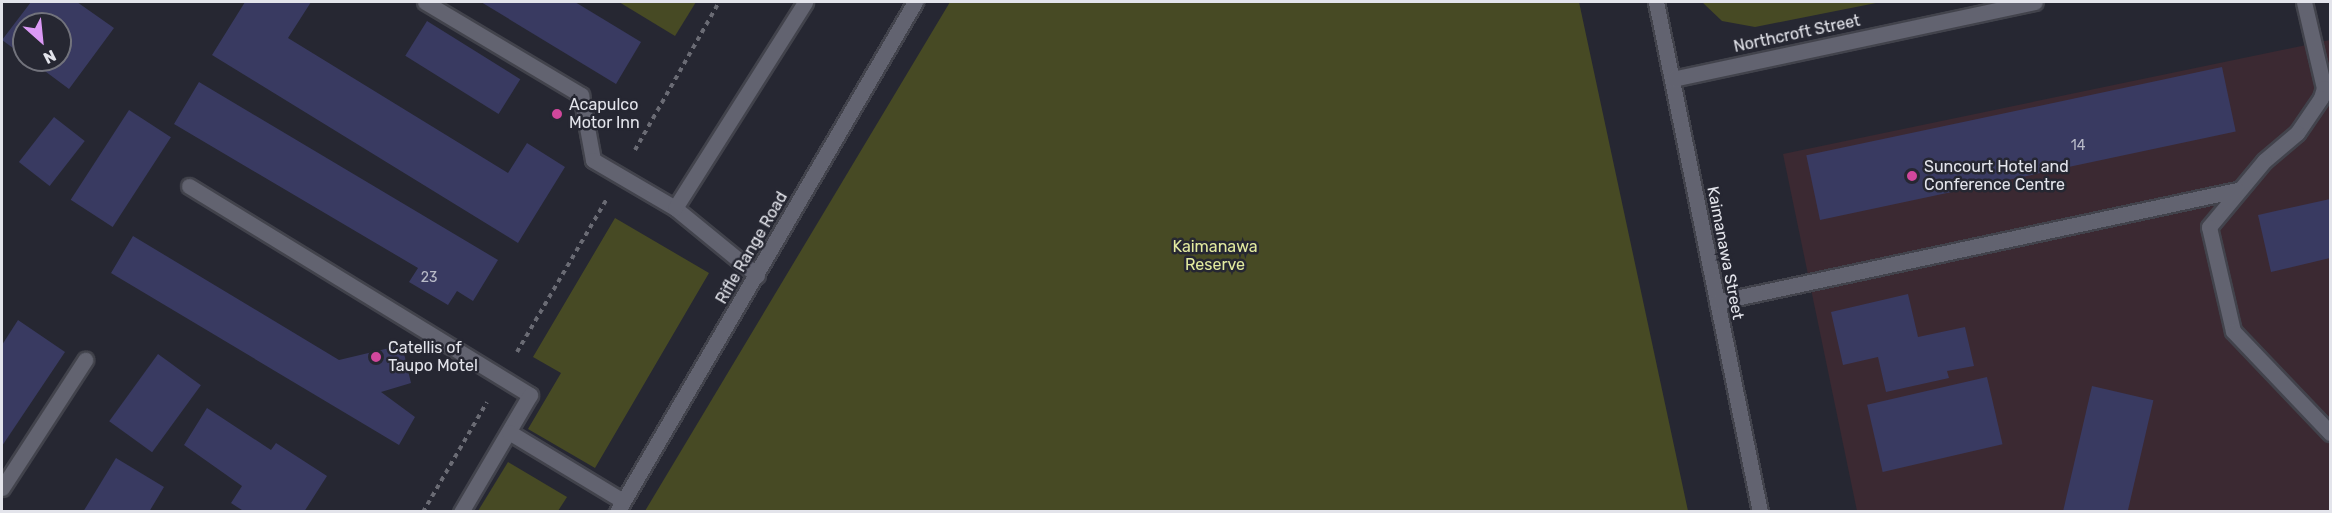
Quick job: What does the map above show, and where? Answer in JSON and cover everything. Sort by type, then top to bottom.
[{"type":"street","points":[[425,2],[581,95],[592,160],[675,208],[757,275]]},
{"type":"street","points":[[675,208],[805,2]]},
{"type":"street","name":"Rifle Range Road","points":[[620,506],[915,2]]},
{"type":"street","name":"Kaimanawa Street","points":[[1656,2],[1760,512]]},
{"type":"street","name":"Northcroft Street","points":[[1672,79],[2035,2]]},
{"type":"street","points":[[2304,2],[2324,87],[2312,112],[2237,190],[2209,227],[2233,331],[2331,433]]},
{"type":"street","points":[[2312,112],[2331,108]]},
{"type":"street","points":[[189,186],[530,395],[461,512]]},
{"type":"street","points":[[1716,302],[2237,190]]},
{"type":"street","points":[[2,488],[85,360]]},
{"type":"street","points":[[509,432],[620,506]]},
{"type":"path","points":[[423,512],[719,2]]},
{"type":"shaded area","points":[[2330,40],[2330,511],[1857,511],[1783,154]]},
{"type":"green space","points":[[619,2],[696,2],[675,36]]},
{"type":"green space","name":"Kaimanawa Reserve","points":[[950,2],[1579,2],[1688,511],[645,511]]},
{"type":"green space","points":[[1702,2],[1881,2],[1755,27],[1722,21]]},
{"type":"green space","points":[[615,218],[709,273],[595,468],[528,429],[561,373],[533,357]]},
{"type":"green space","points":[[508,462],[567,497],[558,511],[478,511]]},
{"type":"building","points":[[31,2],[77,2],[114,28],[69,89],[46,72],[72,72],[72,12],[23,12]]},
{"type":"building","points":[[245,2],[311,2],[288,38],[508,173],[527,143],[565,167],[518,243],[212,55]]},
{"type":"building","points":[[481,2],[575,2],[641,42],[616,84]]},
{"type":"building","points":[[427,21],[520,79],[499,114],[405,56]]},
{"type":"building","points":[[12,27],[12,47],[2,40]]},
{"type":"building","points":[[2222,67],[2236,132],[1820,220],[1806,155]]},
{"type":"building","points":[[199,82],[498,260],[473,301],[457,291],[448,305],[409,282],[418,268],[174,124]]},
{"type":"building","points":[[129,110],[171,137],[113,227],[71,200]]},
{"type":"building","points":[[54,117],[85,141],[50,186],[19,162]]},
{"type":"building","points":[[2330,199],[2330,258],[2271,272],[2258,215]]},
{"type":"building","points":[[133,236],[339,360],[402,345],[411,383],[381,392],[415,417],[399,445],[111,273]]},
{"type":"building","points":[[1908,294],[1918,337],[1965,327],[1974,366],[1947,371],[1949,378],[1886,392],[1878,357],[1843,365],[1831,312]]},
{"type":"building","points":[[18,320],[65,352],[2,446],[2,345]]},
{"type":"building","points":[[158,354],[201,385],[152,452],[109,421]]},
{"type":"building","points":[[1987,377],[2003,444],[1883,472],[1867,405]]},
{"type":"building","points":[[2092,386],[2153,400],[2128,512],[2063,512]]},
{"type":"building","points":[[207,408],[271,450],[276,443],[327,476],[304,512],[245,512],[231,503],[242,486],[184,445]]},
{"type":"building","points":[[116,458],[164,487],[149,512],[83,512]]},
{"type":"place","name":"Acapulco Motor Inn","points":[[557,114]]},
{"type":"place","name":"Suncourt Hotel and Conference Centre","points":[[1912,176]]},
{"type":"place","name":"Catellis of Taupo Motel","points":[[376,357]]}]
